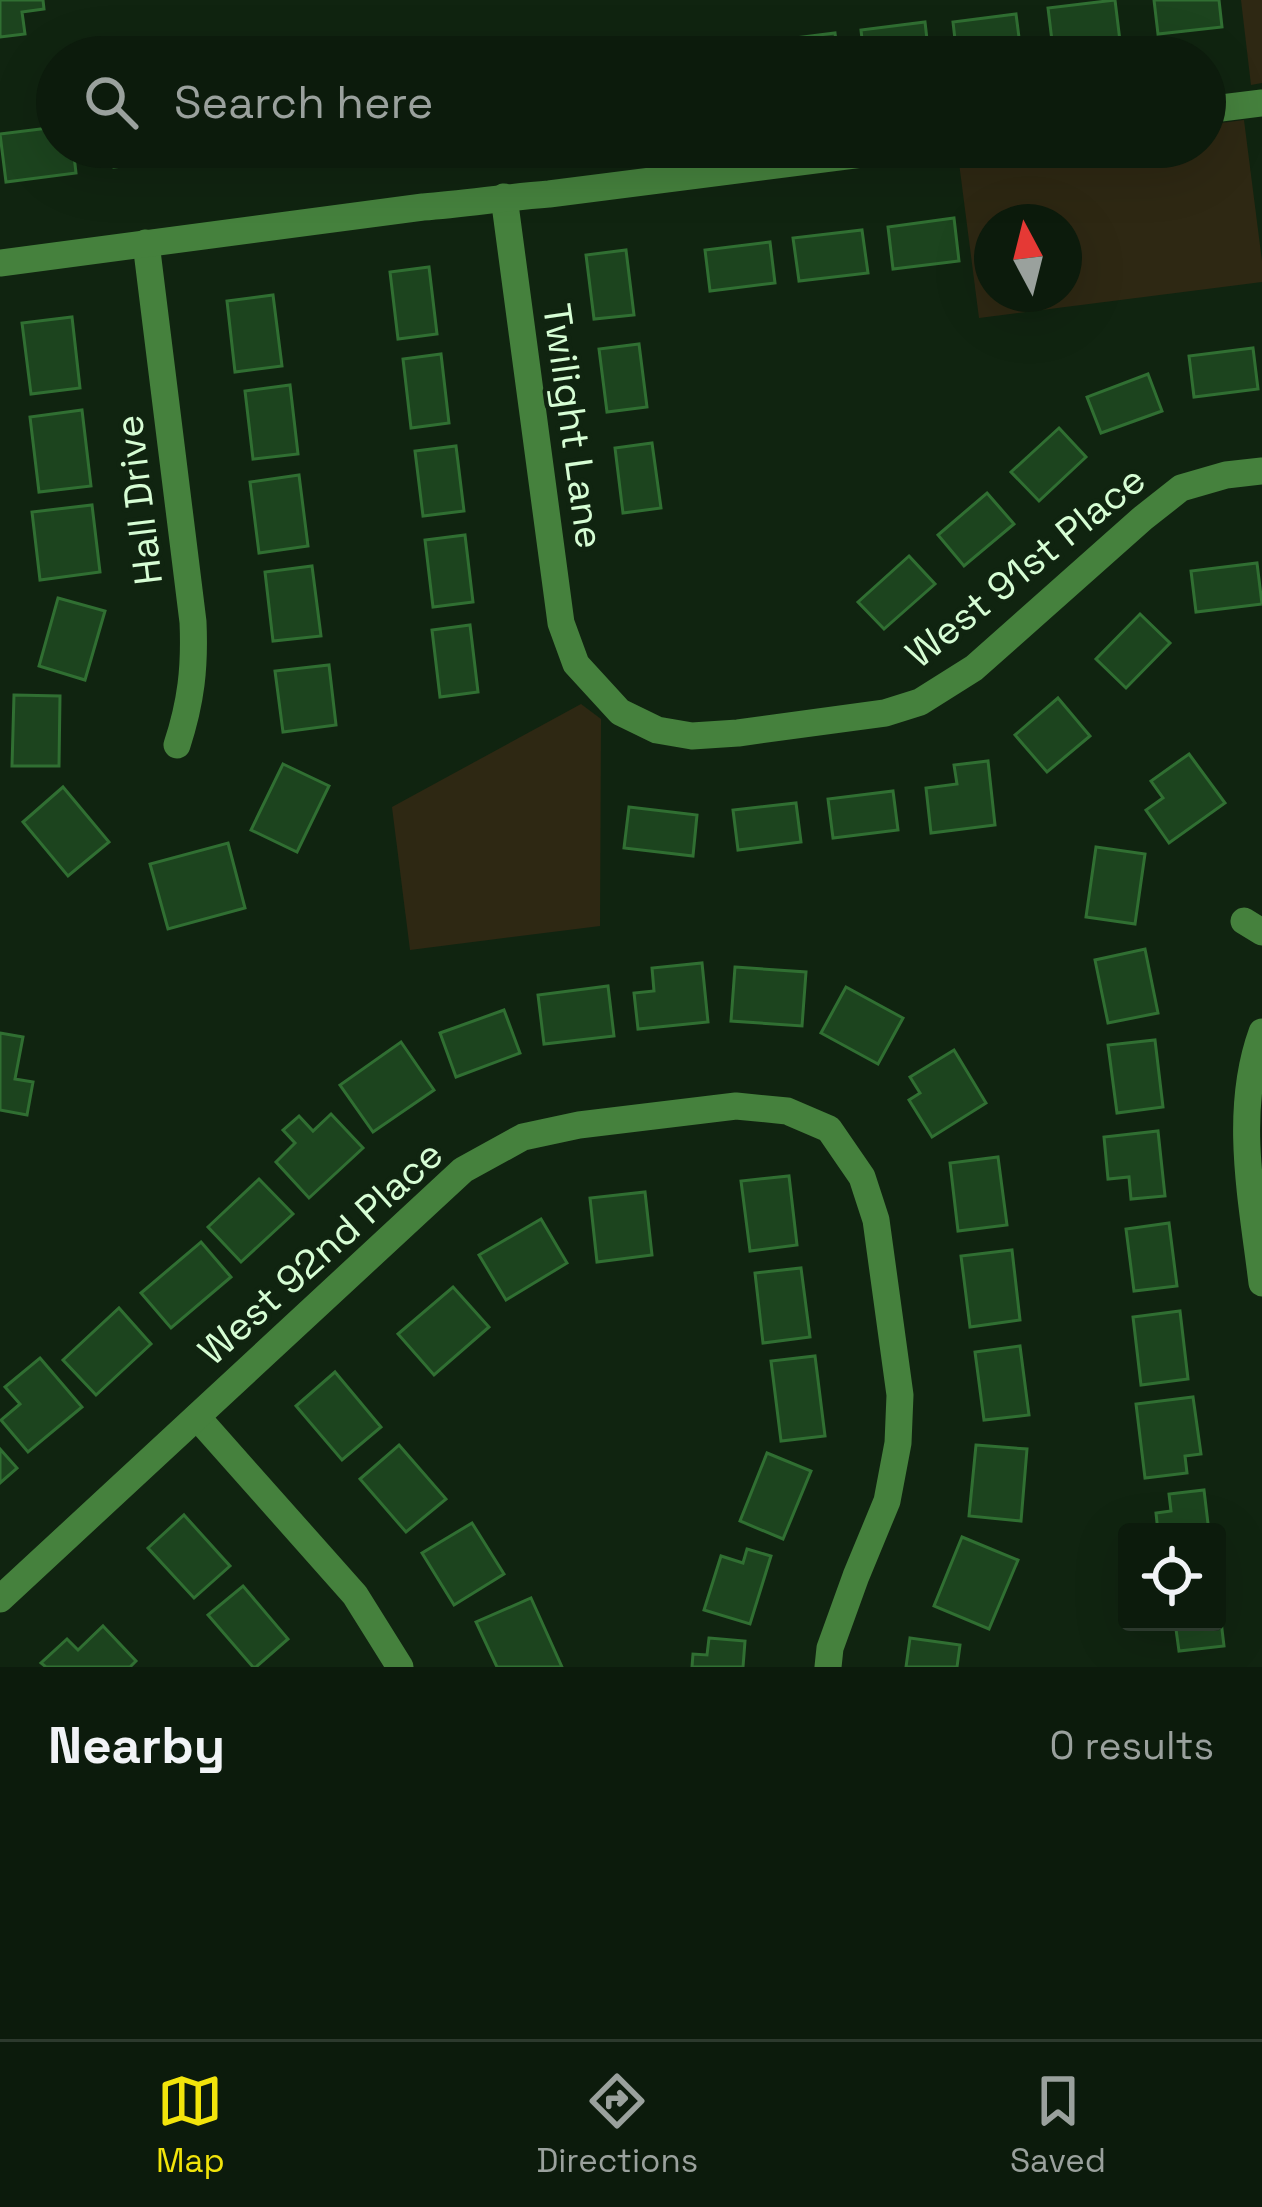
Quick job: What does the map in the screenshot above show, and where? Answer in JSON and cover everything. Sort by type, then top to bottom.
[{"type":"street","points":[[1226,107],[1262,103]]},
{"type":"street","points":[[0,263],[753,168]]},
{"type":"street","name":"Twilight Lane","points":[[504,197],[561,623],[576,664]]},
{"type":"street","name":"Hall Drive","points":[[146,243],[193,622],[195,662],[177,745]]},
{"type":"street","name":"West 91st Place","points":[[576,664],[620,712],[657,730],[692,736],[885,713],[920,702],[974,668],[1181,488],[1262,471]]},
{"type":"street","points":[[1262,1032],[1245,1134],[1262,1282]]},
{"type":"street","name":"West 92nd Place","points":[[0,1599],[463,1170],[523,1137],[736,1106],[787,1111],[830,1129],[862,1177],[876,1220],[900,1395],[898,1443],[887,1501],[830,1648],[828,1667]]},
{"type":"street","points":[[197,1417],[355,1595],[400,1667]]},
{"type":"shaded area","points":[[1241,0],[1262,0],[1262,83],[1251,85]]},
{"type":"shaded area","points":[[1244,120],[1262,282],[1082,305],[1082,204],[974,204],[974,279],[960,168],[1226,168],[1226,122]]},
{"type":"shaded area","points":[[978,312],[1026,312],[979,318]]},
{"type":"shaded area","points":[[581,704],[601,719],[600,926],[410,950],[392,807]]},
{"type":"building","points":[[0,0],[43,0],[44,9],[22,12],[25,34],[0,37]]},
{"type":"building","points":[[1115,0],[1119,36],[1051,36],[1048,8]]},
{"type":"building","points":[[1154,0],[1219,0],[1222,27],[1158,34]]},
{"type":"building","points":[[1016,14],[1019,36],[955,36],[953,22]]},
{"type":"building","points":[[925,22],[927,36],[862,36],[861,30]]},
{"type":"building","points":[[36,130],[36,168],[75,168],[76,173],[6,182],[0,134]]},
{"type":"building","points":[[954,218],[959,261],[893,269],[888,227]]},
{"type":"building","points":[[862,230],[868,273],[799,281],[793,238]]},
{"type":"building","points":[[770,242],[775,283],[710,291],[705,250]]},
{"type":"building","points":[[626,250],[634,315],[594,319],[586,255]]},
{"type":"building","points":[[429,267],[437,334],[398,339],[390,272]]},
{"type":"building","points":[[273,295],[282,366],[235,372],[227,301]]},
{"type":"building","points":[[72,317],[80,388],[31,394],[22,323]]},
{"type":"building","points":[[639,344],[647,407],[607,412],[599,349]]},
{"type":"building","points":[[1253,348],[1258,389],[1194,397],[1189,356]]},
{"type":"building","points":[[441,354],[449,423],[411,428],[403,359]]},
{"type":"building","points":[[1148,374],[1162,411],[1101,433],[1087,397]]},
{"type":"building","points":[[290,385],[298,454],[253,459],[245,391]]},
{"type":"building","points":[[82,410],[91,486],[39,492],[30,417]]},
{"type":"building","points":[[1059,428],[1086,457],[1039,501],[1011,472]]},
{"type":"building","points":[[652,443],[661,508],[623,513],[615,448]]},
{"type":"building","points":[[456,446],[464,511],[423,516],[415,451]]},
{"type":"building","points":[[299,475],[308,546],[259,553],[250,482]]},
{"type":"building","points":[[987,493],[1014,524],[964,566],[938,535]]},
{"type":"building","points":[[92,505],[100,572],[40,580],[32,512]]},
{"type":"building","points":[[465,535],[473,602],[433,607],[425,540]]},
{"type":"building","points":[[909,556],[935,584],[884,629],[858,602]]},
{"type":"building","points":[[1257,563],[1262,604],[1196,612],[1191,571]]},
{"type":"building","points":[[312,566],[321,636],[273,641],[265,572]]},
{"type":"building","points":[[58,598],[105,611],[85,680],[39,666]]},
{"type":"building","points":[[1140,614],[1170,643],[1126,688],[1096,659]]},
{"type":"building","points":[[470,625],[478,692],[440,697],[432,630]]},
{"type":"building","points":[[329,665],[336,725],[283,732],[275,671]]},
{"type":"building","points":[[14,695],[60,696],[59,766],[12,766]]},
{"type":"building","points":[[1058,698],[1090,736],[1047,772],[1015,735]]},
{"type":"building","points":[[1189,754],[1225,803],[1169,843],[1146,810],[1163,798],[1151,781]]},
{"type":"building","points":[[988,761],[995,825],[931,833],[926,788],[957,784],[954,765]]},
{"type":"building","points":[[283,764],[329,786],[297,852],[251,830]]},
{"type":"building","points":[[63,787],[109,842],[68,876],[23,822]]},
{"type":"building","points":[[893,791],[898,830],[833,838],[828,799]]},
{"type":"building","points":[[796,803],[801,842],[738,850],[733,810]]},
{"type":"building","points":[[629,807],[697,815],[693,856],[624,848]]},
{"type":"building","points":[[228,843],[245,908],[168,929],[150,864]]},
{"type":"building","points":[[1096,847],[1145,854],[1135,924],[1086,917]]},
{"type":"building","points":[[1145,949],[1158,1013],[1108,1023],[1095,960]]},
{"type":"building","points":[[702,963],[708,1022],[638,1029],[634,993],[654,991],[652,968]]},
{"type":"building","points":[[735,967],[806,972],[802,1026],[731,1021]]},
{"type":"building","points":[[608,986],[614,1036],[544,1044],[538,995]]},
{"type":"building","points":[[846,987],[903,1018],[878,1064],[821,1033]]},
{"type":"building","points":[[504,1010],[520,1053],[456,1077],[440,1033]]},
{"type":"building","points":[[0,1033],[23,1037],[15,1079],[33,1082],[27,1115],[0,1110]]},
{"type":"building","points":[[1155,1040],[1163,1107],[1117,1113],[1108,1045]]},
{"type":"building","points":[[401,1042],[434,1090],[373,1132],[340,1085]]},
{"type":"building","points":[[954,1050],[986,1103],[932,1137],[909,1100],[920,1093],[910,1077]]},
{"type":"building","points":[[331,1114],[363,1148],[309,1198],[276,1162],[295,1143],[283,1130],[299,1116],[313,1131]]},
{"type":"building","points":[[1158,1131],[1165,1196],[1131,1199],[1129,1177],[1108,1179],[1104,1137]]},
{"type":"building","points":[[998,1157],[1007,1225],[958,1231],[950,1163]]},
{"type":"building","points":[[789,1176],[797,1245],[750,1251],[741,1181]]},
{"type":"building","points":[[259,1179],[293,1214],[241,1262],[208,1227]]},
{"type":"building","points":[[645,1192],[652,1255],[597,1262],[590,1198]]},
{"type":"building","points":[[541,1219],[567,1263],[506,1300],[479,1255]]},
{"type":"building","points":[[1169,1223],[1177,1286],[1134,1291],[1126,1229]]},
{"type":"building","points":[[201,1242],[231,1277],[171,1328],[141,1293]]},
{"type":"building","points":[[1012,1250],[1020,1320],[970,1327],[961,1256]]},
{"type":"building","points":[[801,1268],[810,1337],[763,1343],[755,1273]]},
{"type":"building","points":[[453,1287],[489,1327],[434,1375],[398,1334]]},
{"type":"building","points":[[119,1308],[151,1344],[96,1395],[63,1360]]},
{"type":"building","points":[[1180,1311],[1188,1379],[1141,1385],[1133,1317]]},
{"type":"building","points":[[1020,1346],[1029,1415],[984,1420],[975,1352]]},
{"type":"building","points":[[815,1356],[825,1436],[781,1441],[771,1361]]},
{"type":"building","points":[[40,1358],[82,1407],[28,1452],[1,1420],[20,1404],[5,1387]]},
{"type":"building","points":[[335,1372],[381,1427],[342,1460],[296,1406]]},
{"type":"building","points":[[1193,1397],[1201,1454],[1185,1456],[1187,1473],[1145,1478],[1136,1404]]},
{"type":"building","points":[[399,1445],[446,1499],[406,1532],[360,1479]]},
{"type":"building","points":[[976,1445],[1027,1449],[1021,1521],[969,1516]]},
{"type":"building","points":[[0,1449],[17,1468],[0,1483]]},
{"type":"building","points":[[767,1453],[811,1471],[783,1539],[740,1521]]},
{"type":"building","points":[[1204,1490],[1208,1523],[1157,1523],[1156,1513],[1171,1511],[1169,1494]]},
{"type":"building","points":[[184,1515],[230,1566],[194,1598],[148,1548]]},
{"type":"building","points":[[472,1523],[504,1574],[454,1605],[422,1553]]},
{"type":"building","points":[[962,1537],[1018,1560],[989,1629],[934,1606]]},
{"type":"building","points":[[747,1549],[771,1556],[750,1624],[704,1610],[721,1556],[743,1563]]},
{"type":"building","points":[[243,1586],[288,1639],[256,1667],[208,1615]]},
{"type":"building","points":[[531,1598],[562,1667],[497,1667],[476,1622]]},
{"type":"building","points":[[103,1626],[136,1661],[130,1667],[46,1667],[41,1663],[67,1639],[78,1650]]},
{"type":"building","points":[[1176,1631],[1222,1631],[1224,1646],[1179,1651]]},
{"type":"building","points":[[709,1638],[745,1641],[743,1667],[692,1667],[693,1654],[707,1655]]},
{"type":"building","points":[[910,1638],[960,1645],[957,1667],[906,1667]]}]
